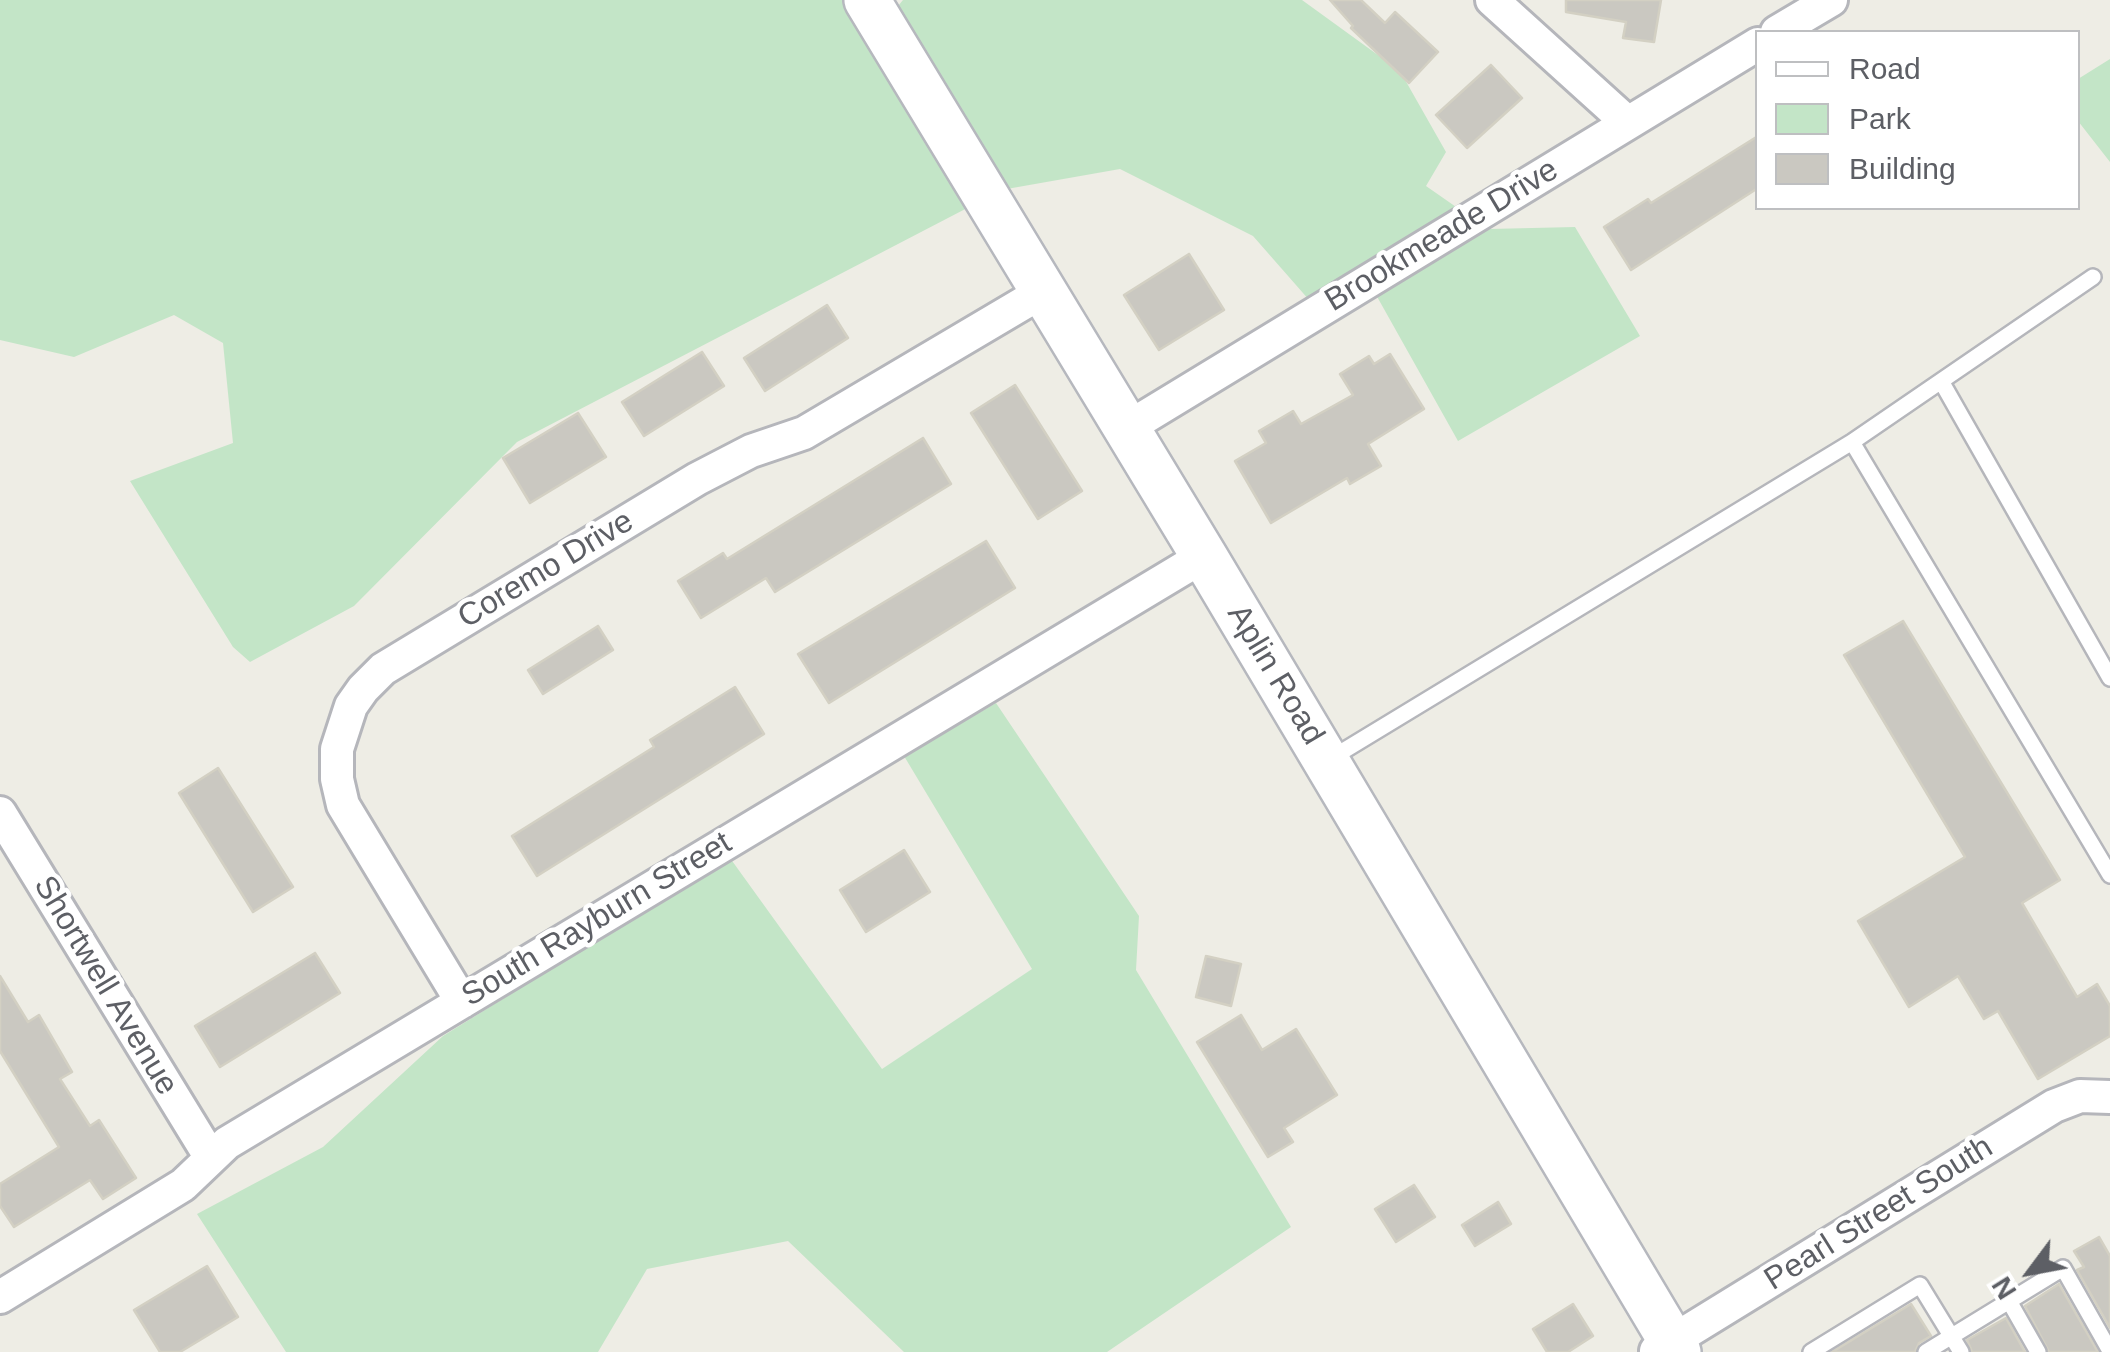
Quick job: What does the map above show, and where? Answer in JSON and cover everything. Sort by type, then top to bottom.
[{"type":"street","name":"Aplin Road","points":[[867,0],[1326,761],[1668,1348]]},
{"type":"street","points":[[1492,0],[1628,122]]},
{"type":"street","points":[[1780,30],[1831,0]]},
{"type":"street","name":"Brookmeade Drive","points":[[1126,428],[1755,46]]},
{"type":"street","name":"Coremo Drive","points":[[462,1002],[343,805],[336,749],[351,706],[363,689],[383,670],[696,479],[751,451],[804,433],[1044,292]]},
{"type":"street","name":"South Rayburn Street","points":[[0,1297],[183,1185],[227,1143],[1204,556]]},
{"type":"street","name":"Shortwell Avenue","points":[[0,813],[211,1158]]},
{"type":"street","name":"Pearl Street South","points":[[1668,1348],[2054,1106],[2080,1096],[2110,1097]]},
{"type":"lane","points":[[1326,761],[1852,442],[2093,277]]},
{"type":"lane","points":[[1941,381],[2110,678]]},
{"type":"lane","points":[[1852,442],[2110,875]]},
{"type":"lane","points":[[1926,1352],[2063,1268],[2110,1351]]},
{"type":"lane","points":[[1812,1352],[1920,1285],[1962,1352]]},
{"type":"lane","points":[[2009,1301],[2038,1352]]},
{"type":"green space","points":[[0,0],[849,0],[973,205],[517,442],[354,606],[250,662],[233,647],[130,481],[233,443],[223,343],[174,315],[74,357],[0,340]]},
{"type":"green space","points":[[903,0],[1302,0],[1400,71],[1446,152],[1426,186],[1459,209],[1310,301],[1253,236],[1120,169],[1001,190],[893,12]]},
{"type":"green space","points":[[2110,59],[2110,162],[2080,124],[2080,78]]},
{"type":"green space","points":[[1484,226],[1575,227],[1640,336],[1458,441],[1375,293]]},
{"type":"green space","points":[[996,703],[1139,916],[1136,970],[1291,1227],[1107,1352],[904,1352],[788,1241],[647,1269],[598,1352],[286,1352],[197,1214],[323,1147],[443,1036],[730,858],[882,1069],[1032,969],[904,756]]},
{"type":"building","points":[[1330,0],[1361,0],[1385,23],[1395,12],[1438,52],[1409,83],[1351,28]]},
{"type":"building","points":[[1566,0],[1661,0],[1654,42],[1623,38],[1626,22],[1566,12]]},
{"type":"building","points":[[1491,65],[1522,98],[1467,148],[1436,115]]},
{"type":"building","points":[[1755,138],[1755,190],[1631,270],[1604,227],[1648,199],[1651,203]]},
{"type":"building","points":[[1189,254],[1224,310],[1159,350],[1124,295]]},
{"type":"building","points":[[827,305],[848,338],[765,391],[744,358]]},
{"type":"building","points":[[702,352],[724,386],[644,436],[622,402]]},
{"type":"building","points":[[1390,354],[1424,409],[1368,444],[1381,466],[1350,484],[1347,478],[1271,523],[1235,461],[1266,443],[1259,431],[1293,411],[1301,424],[1353,395],[1340,374],[1369,356],[1374,364]]},
{"type":"building","points":[[1015,385],[1082,491],[1038,519],[971,413]]},
{"type":"building","points":[[578,413],[606,457],[530,503],[503,458]]},
{"type":"building","points":[[923,438],[951,484],[775,592],[766,578],[701,618],[678,581],[723,553],[727,559]]},
{"type":"building","points":[[986,541],[1015,588],[829,703],[798,654]]},
{"type":"building","points":[[1903,621],[2060,880],[2022,903],[2077,997],[2097,984],[2110,1006],[2110,1036],[2038,1079],[1998,1011],[1984,1019],[1958,976],[1909,1007],[1858,921],[1965,857],[1844,655]]},
{"type":"building","points":[[598,626],[613,650],[543,694],[528,670]]},
{"type":"building","points":[[735,687],[764,734],[537,876],[512,836],[654,747],[650,740]]},
{"type":"building","points":[[218,768],[293,887],[253,912],[179,793]]},
{"type":"building","points":[[904,850],[930,892],[866,932],[840,890]]},
{"type":"building","points":[[315,953],[340,993],[220,1067],[195,1026]]},
{"type":"building","points":[[1206,956],[1241,964],[1231,1006],[1196,997]]},
{"type":"building","points":[[0,976],[28,1022],[39,1015],[72,1072],[60,1079],[90,1126],[99,1120],[136,1178],[103,1199],[90,1180],[14,1227],[0,1206],[0,1184],[59,1147],[0,1051]]},
{"type":"building","points":[[1241,1015],[1262,1050],[1296,1029],[1337,1095],[1284,1128],[1293,1142],[1268,1157],[1197,1042]]},
{"type":"building","points":[[1414,1185],[1435,1217],[1396,1242],[1375,1209]]},
{"type":"building","points":[[1498,1202],[1511,1224],[1475,1246],[1462,1225]]},
{"type":"building","points":[[2099,1237],[2110,1256],[2110,1328],[2077,1270],[2084,1267],[2074,1251]]},
{"type":"building","points":[[207,1266],[238,1317],[180,1352],[160,1352],[134,1310]]},
{"type":"building","points":[[2059,1284],[2098,1352],[2049,1352],[2025,1306]]},
{"type":"building","points":[[1573,1304],[1593,1336],[1568,1352],[1547,1352],[1533,1329]]},
{"type":"building","points":[[1911,1304],[1931,1336],[1919,1343],[1915,1352],[1832,1352]]},
{"type":"building","points":[[2006,1318],[2025,1352],[1972,1352],[1967,1340]]}]
